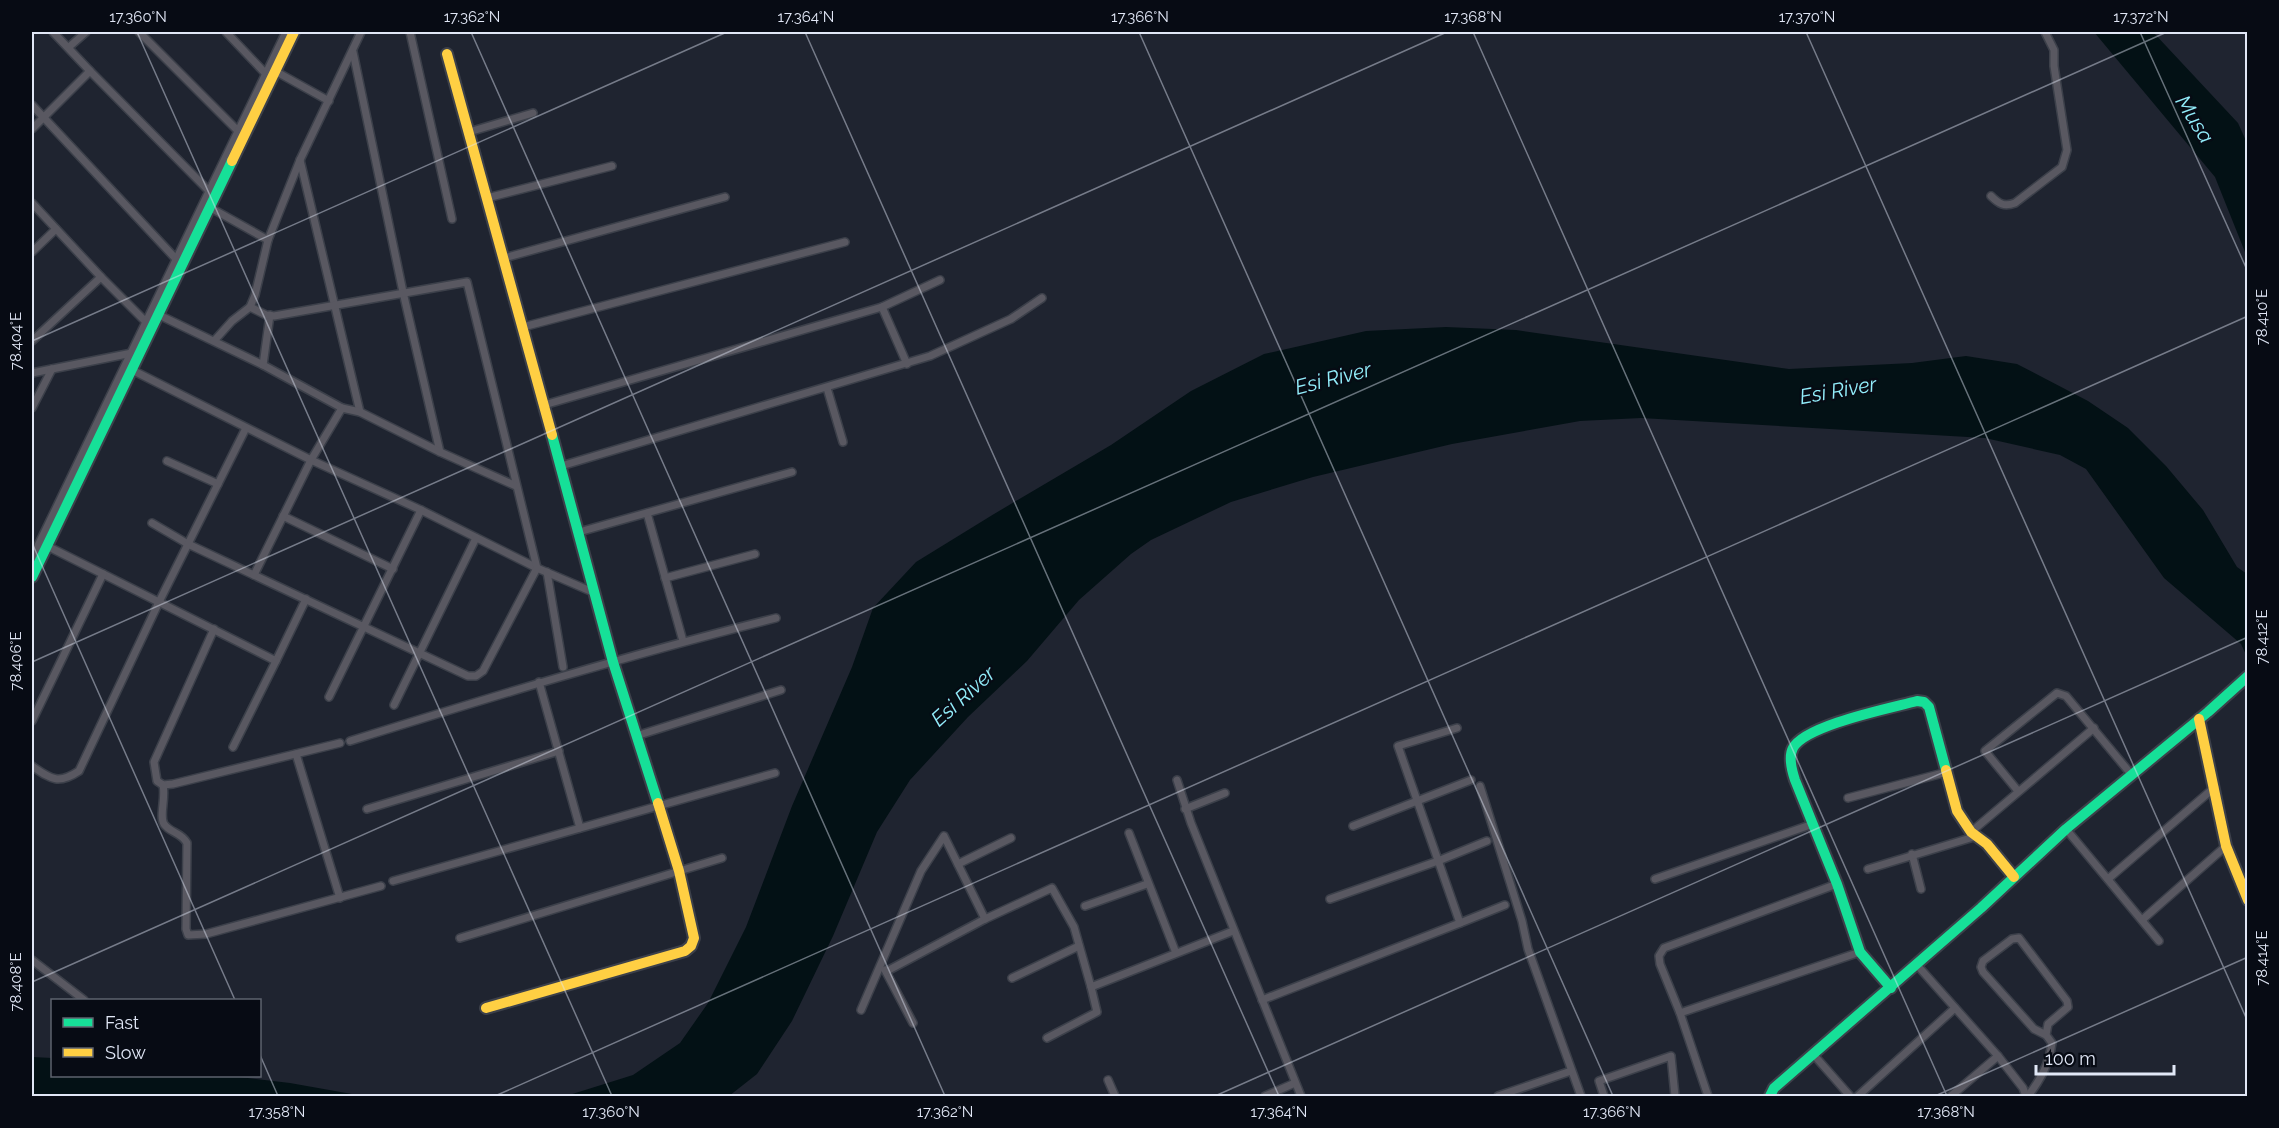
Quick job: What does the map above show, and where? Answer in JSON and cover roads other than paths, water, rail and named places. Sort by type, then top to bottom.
[{"type":"street","points":[[53,32],[209,191]]},
{"type":"street","points":[[69,47],[86,32]]},
{"type":"street","points":[[139,32],[238,131]]},
{"type":"street","points":[[226,32],[271,73],[329,101]]},
{"type":"street","points":[[32,373],[135,354],[159,315],[271,73],[286,32]]},
{"type":"street","points":[[32,577],[129,368],[176,259],[238,131],[294,32]]},
{"type":"street","points":[[214,341],[232,321],[250,307],[268,240],[300,160],[361,32]]},
{"type":"street","points":[[410,32],[452,219]]},
{"type":"street","points":[[1990,196],[1999,204],[2007,206],[2015,203],[2062,167],[2067,150],[2062,110],[2054,66],[2054,50],[2045,32]]},
{"type":"street","points":[[352,52],[440,452]]},
{"type":"street","points":[[447,54],[579,532],[612,662],[679,872],[694,938],[691,946],[685,951],[486,1008]]},
{"type":"street","points":[[32,129],[90,71]]},
{"type":"street","points":[[32,105],[176,259]]},
{"type":"street","points":[[469,132],[533,113]]},
{"type":"street","points":[[300,160],[360,411]]},
{"type":"street","points":[[487,198],[612,166]]},
{"type":"street","points":[[504,258],[724,197]]},
{"type":"street","points":[[32,203],[147,323]]},
{"type":"street","points":[[209,207],[268,240]]},
{"type":"street","points":[[32,252],[56,229]]},
{"type":"street","points":[[523,327],[845,242]]},
{"type":"street","points":[[32,341],[101,277]]},
{"type":"street","points":[[544,405],[882,308],[940,280]]},
{"type":"street","points":[[152,523],[188,544],[468,676],[476,676],[483,670],[537,568],[467,282],[336,306],[270,315],[250,307]]},
{"type":"street","points":[[561,466],[930,356],[1011,319],[1042,298]]},
{"type":"street","points":[[882,308],[907,364]]},
{"type":"street","points":[[159,315],[263,365],[342,408],[360,411],[440,452],[516,486]]},
{"type":"street","points":[[263,365],[270,315]]},
{"type":"street","points":[[129,368],[311,460],[421,510],[537,568],[595,593]]},
{"type":"street","points":[[32,558],[129,368]]},
{"type":"street","points":[[32,408],[52,369]]},
{"type":"street","points":[[827,388],[843,442]]},
{"type":"street","points":[[254,575],[311,460],[342,408]]},
{"type":"street","points":[[32,766],[52,780],[68,778],[80,771],[159,602],[246,428]]},
{"type":"street","points":[[167,461],[218,484]]},
{"type":"street","points":[[579,532],[792,472]]},
{"type":"street","points":[[328,697],[421,510]]},
{"type":"street","points":[[647,513],[683,641]]},
{"type":"street","points":[[284,516],[393,569]]},
{"type":"street","points":[[394,705],[476,538]]},
{"type":"street","points":[[47,546],[276,661]]},
{"type":"street","points":[[665,578],[755,554]]},
{"type":"street","points":[[547,572],[563,667]]},
{"type":"street","points":[[32,721],[103,574]]},
{"type":"street","points":[[233,747],[306,599]]},
{"type":"street","points":[[350,741],[539,682],[683,641],[776,618]]},
{"type":"street","points":[[214,629],[154,762],[157,781],[163,785],[165,796],[161,814],[162,822],[169,829],[178,832],[187,843],[186,929],[188,935],[206,934],[381,886]]},
{"type":"street","points":[[1770,1096],[1774,1088],[1917,965],[2066,829],[2204,716],[2247,676]]},
{"type":"street","points":[[539,682],[580,828]]},
{"type":"street","points":[[636,736],[781,690]]},
{"type":"street","points":[[2018,791],[1985,751],[2057,693],[2066,696],[2132,774]]},
{"type":"street","points":[[1891,988],[1860,952],[1837,884],[1795,780],[1791,765],[1793,747],[1802,737],[1823,728],[1917,701],[1924,702],[1929,707],[1957,811],[1974,834],[1987,844],[2014,877]]},
{"type":"street","points":[[2204,716],[2226,846],[2247,900]]},
{"type":"street","points":[[1458,728],[1398,746],[1460,923]]},
{"type":"street","points":[[1868,869],[1974,834],[2018,791],[2094,728]]},
{"type":"street","points":[[163,785],[340,743]]},
{"type":"street","points":[[367,809],[559,751]]},
{"type":"street","points":[[296,754],[340,898]]},
{"type":"street","points":[[1848,798],[1947,772]]},
{"type":"street","points":[[393,881],[775,773]]},
{"type":"street","points":[[1177,780],[1185,809],[1301,1096]]},
{"type":"street","points":[[1353,826],[1471,780]]},
{"type":"street","points":[[1480,786],[1522,921],[1528,949],[1581,1096]]},
{"type":"street","points":[[2108,879],[2215,787]]},
{"type":"street","points":[[1185,809],[1225,793]]},
{"type":"street","points":[[1655,879],[1813,824]]},
{"type":"street","points":[[2066,829],[2159,941]]},
{"type":"street","points":[[1128,833],[1176,953]]},
{"type":"street","points":[[861,1010],[883,969],[921,871],[944,836],[985,919]]},
{"type":"street","points":[[958,864],[1011,838]]},
{"type":"street","points":[[1330,899],[1487,841]]},
{"type":"street","points":[[2142,920],[2226,846]]},
{"type":"street","points":[[1912,854],[1921,888]]},
{"type":"street","points":[[460,938],[722,858]]},
{"type":"street","points":[[1085,906],[1148,884]]},
{"type":"street","points":[[1708,1096],[1659,956],[1664,948],[1837,884]]},
{"type":"street","points":[[883,969],[1052,888],[1074,927],[1097,1012],[1047,1038]]},
{"type":"street","points":[[1262,1000],[1505,905]]},
{"type":"street","points":[[1091,987],[1233,931]]},
{"type":"street","points":[[1917,965],[1998,1056],[2027,1096],[2042,1078],[2050,1057],[2052,1043],[2046,1035],[2034,1029],[1981,967],[1983,961],[2012,939],[2019,938],[2067,1001],[2068,1006],[2048,1024],[2046,1035]]},
{"type":"street","points":[[1012,978],[1080,946]]},
{"type":"street","points":[[1680,1013],[1860,952]]},
{"type":"street","points":[[32,960],[83,999]]},
{"type":"street","points":[[883,969],[913,1023]]},
{"type":"street","points":[[1858,1096],[1955,1008]]},
{"type":"street","points":[[1813,1054],[1850,1096]]},
{"type":"street","points":[[1604,1096],[1599,1081],[1671,1056],[1675,1096]]},
{"type":"street","points":[[1951,1096],[1998,1056]]},
{"type":"street","points":[[1497,1096],[1571,1071]]},
{"type":"street","points":[[1108,1080],[1115,1096]]},
{"type":"street","points":[[1265,1096],[1295,1083]]},
{"type":"water","name":"Musa","points":[[2094,32],[2153,32],[2238,123],[2247,143],[2247,257],[2215,177]]},
{"type":"water","name":"Esi River","points":[[1446,327],[1516,330],[1789,369],[1912,363],[1966,356],[2017,364],[2088,401],[2128,428],[2166,466],[2203,510],[2237,567],[2247,574],[2247,657],[2241,644],[2164,578],[2086,469],[2060,455],[1985,438],[1641,418],[1580,421],[1452,444],[1313,477],[1231,502],[1151,540],[1131,554],[1079,600],[1027,661],[968,717],[910,780],[877,832],[833,936],[792,1021],[757,1074],[729,1096],[566,1096],[633,1075],[680,1043],[708,1003],[746,927],[792,806],[852,667],[873,608],[916,562],[1111,445],[1191,391],[1264,354],[1366,331]]},
{"type":"water","points":[[32,1057],[51,1058],[51,1077],[239,1077],[363,1096],[32,1096]]}]
